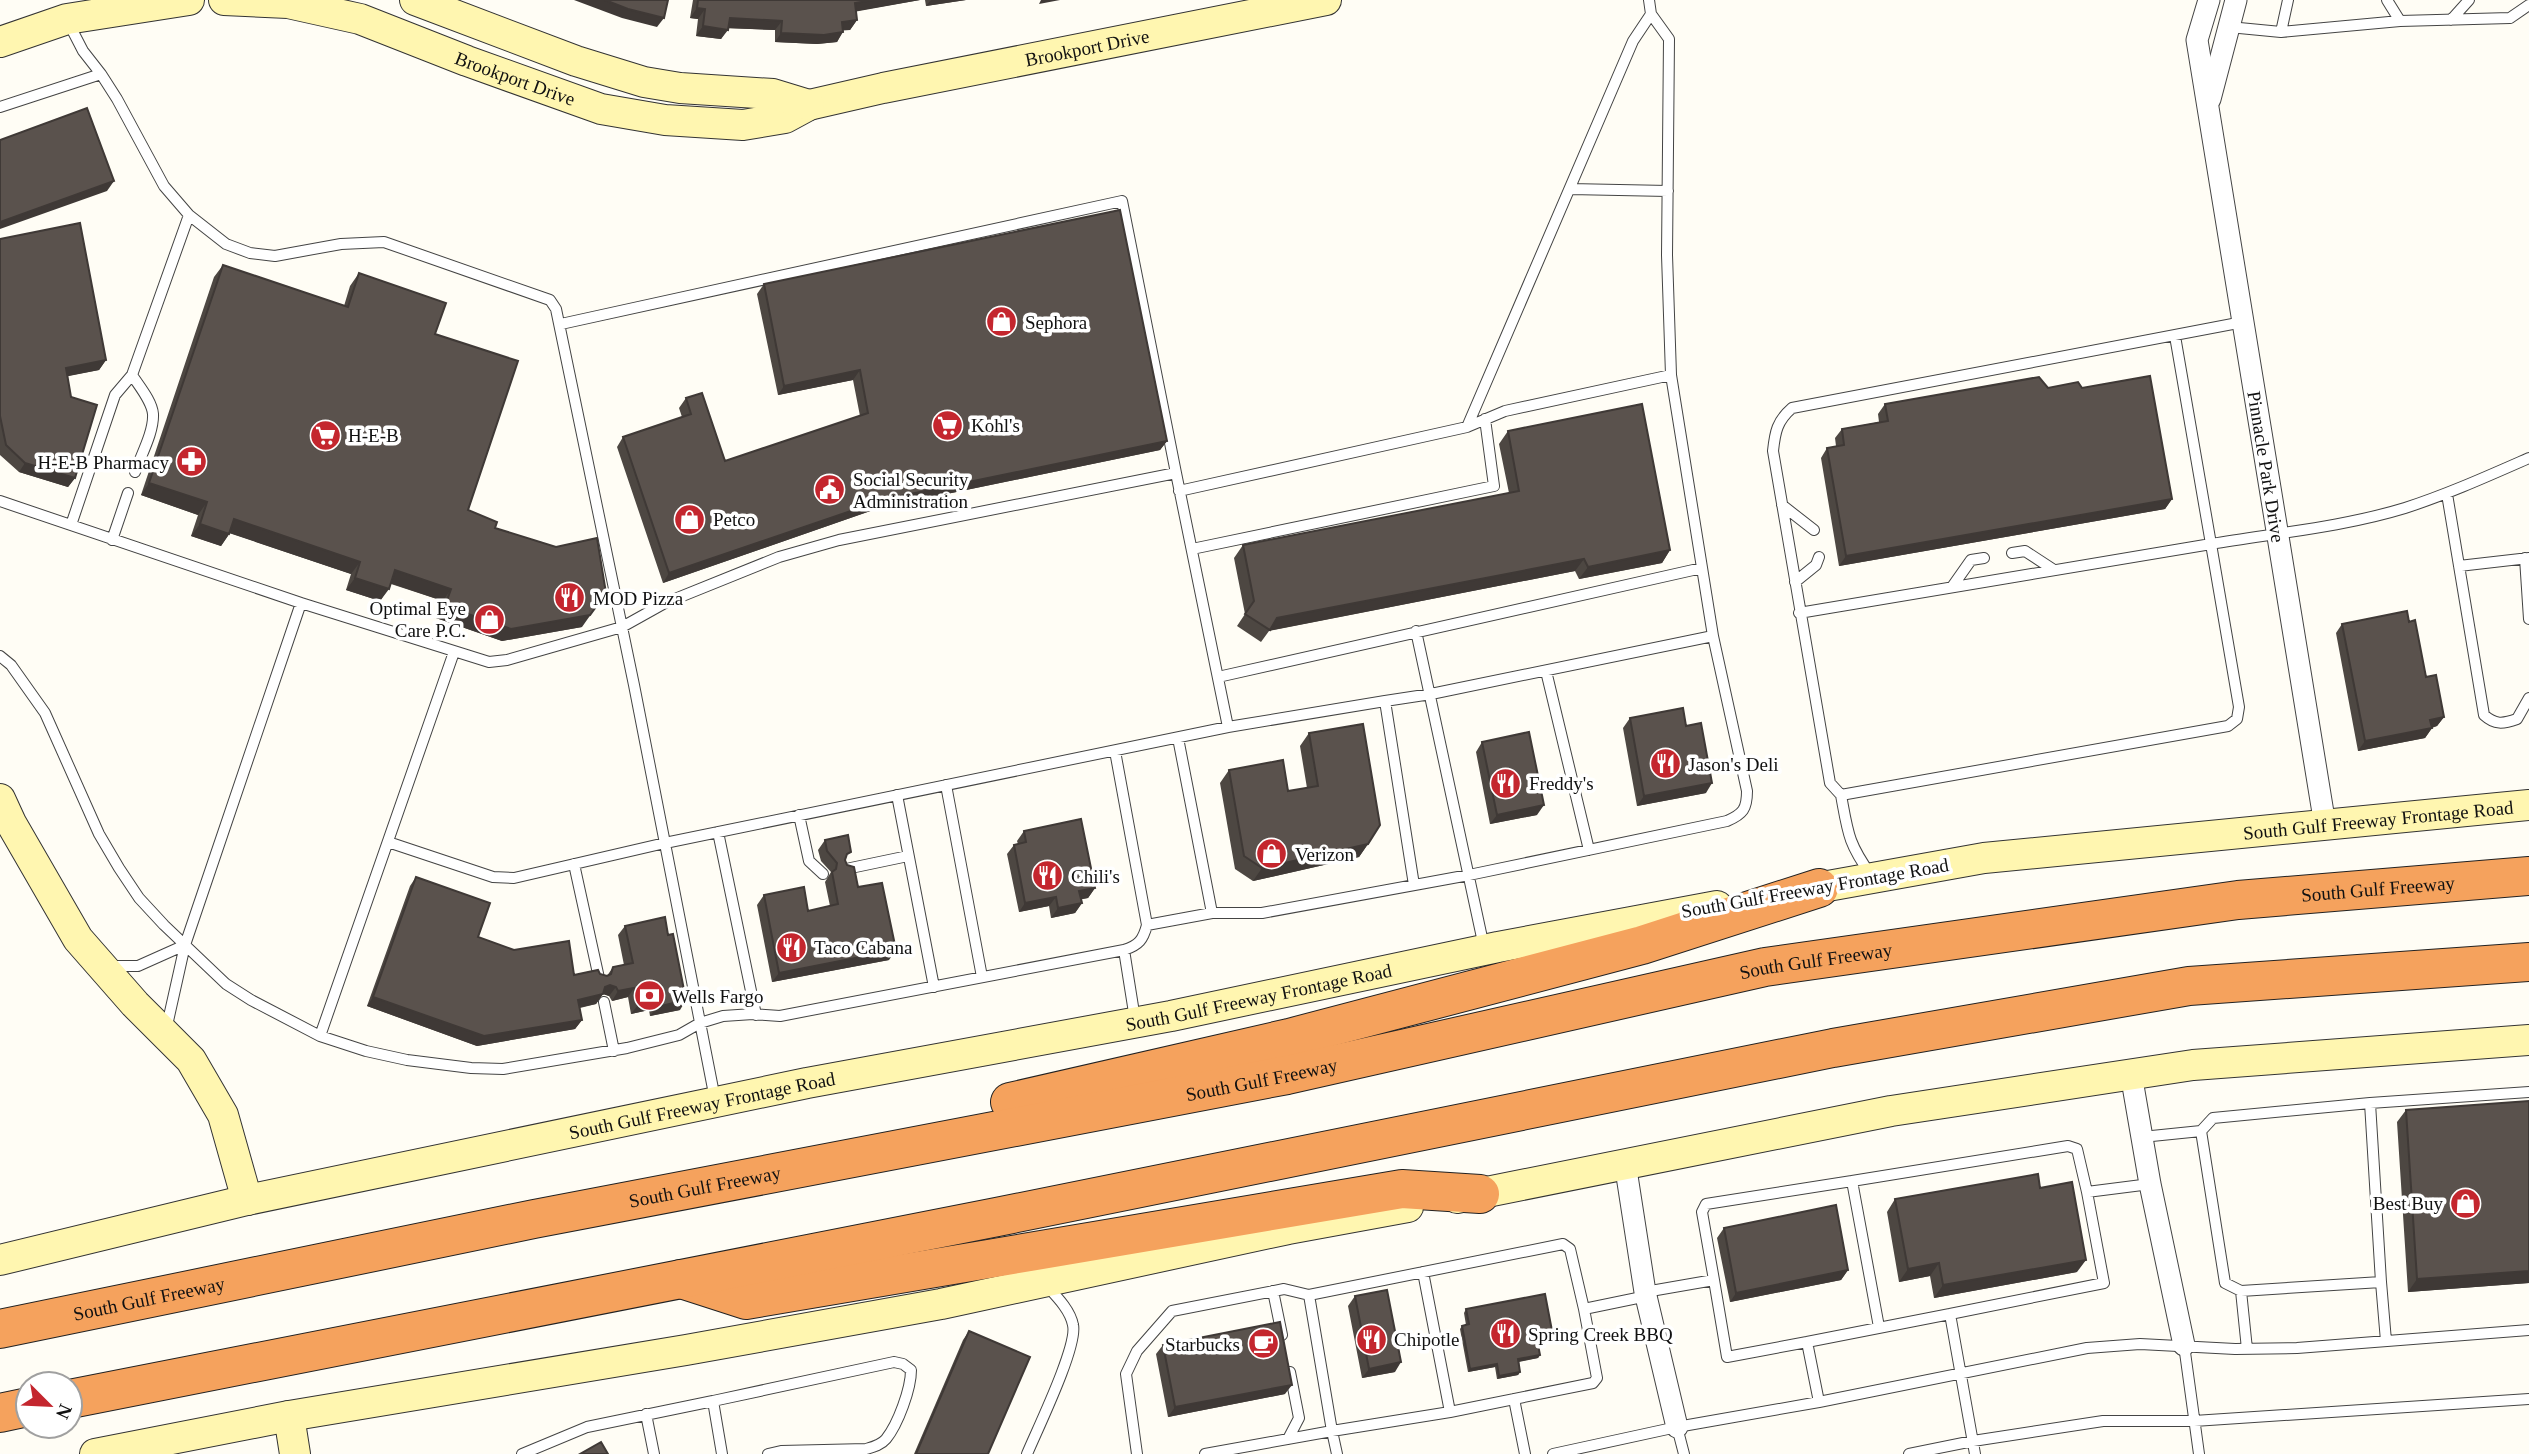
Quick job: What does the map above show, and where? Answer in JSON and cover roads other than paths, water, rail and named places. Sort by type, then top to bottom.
[{"type":"highway","name":"South Gulf Freeway","points":[[0,1329],[534,1219],[1287,1075],[1765,967],[2238,900],[2529,876]]},
{"type":"highway","points":[[716,1184],[921,1122],[1289,1038],[1642,945],[1819,888]]},
{"type":"highway","points":[[84,1396],[1011,1214],[1833,1048],[2175,989],[2357,973],[2529,962]]},
{"type":"highway","points":[[680,1278],[746,1300],[1402,1189],[1480,1194]]},
{"type":"main road","points":[[0,42],[63,10],[189,0]]},
{"type":"main road","name":"Brookport Drive","points":[[223,0],[288,3],[360,19],[601,109],[665,120],[743,125],[785,118],[808,105],[1326,0]]},
{"type":"main road","name":"Brookport Drive","points":[[415,0],[576,61],[644,82],[680,88],[773,94],[808,105]]},
{"type":"main road","points":[[0,799],[78,939],[135,1004],[191,1060],[223,1115],[247,1200]]},
{"type":"main road","name":"South Gulf Freeway Frontage Road","points":[[0,1260],[247,1200],[716,1102],[1136,1022],[1484,949],[1984,858],[2529,806]]},
{"type":"main road","points":[[95,1454],[289,1416],[686,1350],[941,1304],[1288,1229],[1480,1194],[1891,1111],[2207,1063],[2529,1040]]},
{"type":"main road","points":[[289,1416],[295,1454]]},
{"type":"street","name":"Pinnacle Park Drive","points":[[2209,0],[2197,40],[2325,825]]},
{"type":"street","name":"Pinnacle Park Drive","points":[[2208,107],[2236,0]]},
{"type":"street","points":[[2131,1074],[2150,1184],[2184,1345]]},
{"type":"street","points":[[1625,1163],[1646,1295],[1677,1427]]},
{"type":"lane","points":[[1147,925],[1212,913],[1262,913],[1469,876],[1727,821],[1741,815],[1747,806],[1747,791],[1713,636],[1671,375],[1669,38],[1651,14],[1649,0]]},
{"type":"lane","points":[[2281,32],[2288,0]]},
{"type":"lane","points":[[2387,0],[2400,21]]},
{"type":"lane","points":[[2451,20],[2469,0]]},
{"type":"lane","points":[[2230,27],[2281,32],[2400,21],[2510,18],[2529,5]]},
{"type":"lane","points":[[63,10],[83,51],[101,74],[164,186],[189,215],[226,244],[250,253],[275,256],[341,244],[384,243],[550,300],[556,309],[716,1102]]},
{"type":"lane","points":[[1467,427],[1633,41],[1651,14]]},
{"type":"lane","points":[[0,107],[101,74]]},
{"type":"lane","points":[[1570,189],[1668,191]]},
{"type":"lane","points":[[561,324],[1122,201],[1228,727]]},
{"type":"lane","points":[[71,525],[116,395],[132,375],[189,215]]},
{"type":"lane","points":[[1873,878],[1853,850],[1841,794],[1830,783],[1773,451],[1774,434],[1779,420],[1792,408],[2243,322]]},
{"type":"lane","points":[[1841,794],[2228,726],[2237,719],[2239,706],[2175,336]]},
{"type":"lane","points":[[132,375],[149,401],[153,413],[151,429],[135,472]]},
{"type":"lane","points":[[1180,491],[1467,427],[1505,411],[1671,375]]},
{"type":"lane","points":[[1192,549],[1494,486],[1485,419]]},
{"type":"lane","points":[[1800,613],[2320,527],[2391,512],[2447,494],[2529,458]]},
{"type":"lane","points":[[0,501],[489,663],[622,627],[665,603],[789,553],[839,540],[1176,472]]},
{"type":"lane","points":[[112,540],[128,493]]},
{"type":"lane","points":[[2447,494],[2484,715],[2490,721],[2502,724],[2517,719],[2529,698]]},
{"type":"lane","points":[[1782,505],[1814,530]]},
{"type":"lane","points":[[2012,553],[2025,551],[2054,570]]},
{"type":"lane","points":[[1795,582],[1815,565],[1819,557]]},
{"type":"lane","points":[[1952,587],[1971,560],[1984,558]]},
{"type":"lane","points":[[2459,566],[2527,558],[2529,618]]},
{"type":"lane","points":[[1218,677],[1702,568]]},
{"type":"lane","points":[[165,1033],[185,945],[302,603]]},
{"type":"lane","points":[[1416,631],[1484,949]]},
{"type":"lane","points":[[388,842],[493,877],[514,877],[665,843],[1178,737],[1431,694],[1713,636]]},
{"type":"lane","points":[[320,1036],[454,652]]},
{"type":"lane","points":[[0,656],[19,676],[45,713],[83,802],[119,868],[139,898],[226,984],[320,1036],[397,1058],[471,1068],[503,1069],[614,1051],[679,1035],[700,1023],[723,1016],[780,1016],[1137,946],[1143,939],[1147,925],[1115,751]]},
{"type":"lane","points":[[1546,671],[1589,850]]},
{"type":"lane","points":[[1385,701],[1415,885]]},
{"type":"lane","points":[[1178,737],[1212,913]]},
{"type":"lane","points":[[946,785],[982,977]]},
{"type":"lane","points":[[897,795],[934,987]]},
{"type":"lane","points":[[799,816],[809,861],[823,874]]},
{"type":"lane","points":[[718,832],[756,1015]]},
{"type":"lane","points":[[846,869],[908,856]]},
{"type":"lane","points":[[574,864],[599,978]]},
{"type":"lane","points":[[100,963],[110,967],[138,966],[185,945]]},
{"type":"lane","points":[[1124,950],[1136,1022]]},
{"type":"lane","points":[[604,1002],[614,1051]]},
{"type":"lane","points":[[2142,1137],[2201,1131],[2213,1118],[2529,1091]]},
{"type":"lane","points":[[2370,1103],[2386,1341]]},
{"type":"lane","points":[[2201,1131],[2225,1283],[2241,1291],[2381,1282]]},
{"type":"lane","points":[[2068,1146],[2077,1149],[2087,1192],[2104,1283],[1727,1357],[1702,1212],[1706,1204],[2068,1146]]},
{"type":"lane","points":[[1852,1181],[1879,1327]]},
{"type":"lane","points":[[2087,1192],[2150,1184]]},
{"type":"lane","points":[[1137,1454],[1126,1374],[1137,1350],[1172,1311],[1284,1289],[1309,1295],[1563,1244],[1570,1249],[1597,1378],[1593,1383],[1450,1412],[1205,1454]]},
{"type":"lane","points":[[1423,1272],[1450,1412]]},
{"type":"lane","points":[[1584,1308],[1714,1280]]},
{"type":"lane","points":[[1027,1454],[1072,1346],[1074,1325],[1062,1303],[1043,1282]]},
{"type":"lane","points":[[1273,1291],[1283,1342]]},
{"type":"lane","points":[[2241,1291],[2247,1349]]},
{"type":"lane","points":[[1309,1295],[1337,1454]]},
{"type":"lane","points":[[1950,1314],[1975,1454]]},
{"type":"lane","points":[[1553,1454],[1677,1427],[1819,1402],[2087,1348],[2140,1344],[2247,1349],[2297,1348],[2529,1330]]},
{"type":"lane","points":[[1807,1342],[1819,1402]]},
{"type":"lane","points":[[2184,1345],[2199,1454]]},
{"type":"lane","points":[[1286,1354],[1299,1418],[1288,1439]]},
{"type":"lane","points":[[529,1452],[587,1427],[646,1414],[894,1362],[911,1370],[908,1395],[886,1439],[877,1446],[866,1449],[781,1451],[768,1454]]},
{"type":"lane","points":[[1514,1399],[1525,1454]]},
{"type":"lane","points":[[1909,1454],[2103,1421],[2193,1421],[2529,1399]]},
{"type":"lane","points":[[713,1401],[722,1454]]},
{"type":"lane","points":[[646,1414],[654,1454]]},
{"type":"lane","points":[[1677,1427],[1684,1454]]},
{"type":"place","name":"Sephora","points":[[1002,322]]},
{"type":"place","name":"Kohl's","points":[[948,425]]},
{"type":"place","name":"H-E-B","points":[[325,435]]},
{"type":"place","name":"H-E-B Pharmacy","points":[[192,462]]},
{"type":"place","name":"Social Security Administration","points":[[830,490]]},
{"type":"place","name":"Petco","points":[[690,519]]},
{"type":"place","name":"MOD Pizza","points":[[570,598]]},
{"type":"place","name":"Optimal Eye Care P.C.","points":[[489,619]]},
{"type":"place","name":"Jason's Deli","points":[[1665,764]]},
{"type":"place","name":"Freddy's","points":[[1506,783]]},
{"type":"place","name":"Verizon","points":[[1272,854]]},
{"type":"place","name":"Chili's","points":[[1048,876]]},
{"type":"place","name":"Taco Cabana","points":[[791,947]]},
{"type":"place","name":"Wells Fargo","points":[[649,996]]},
{"type":"place","name":"Best Buy","points":[[2466,1203]]},
{"type":"place","name":"Spring Creek BBQ","points":[[1505,1334]]},
{"type":"place","name":"Chipotle","points":[[1371,1339]]},
{"type":"place","name":"Starbucks","points":[[1263,1344]]}]
